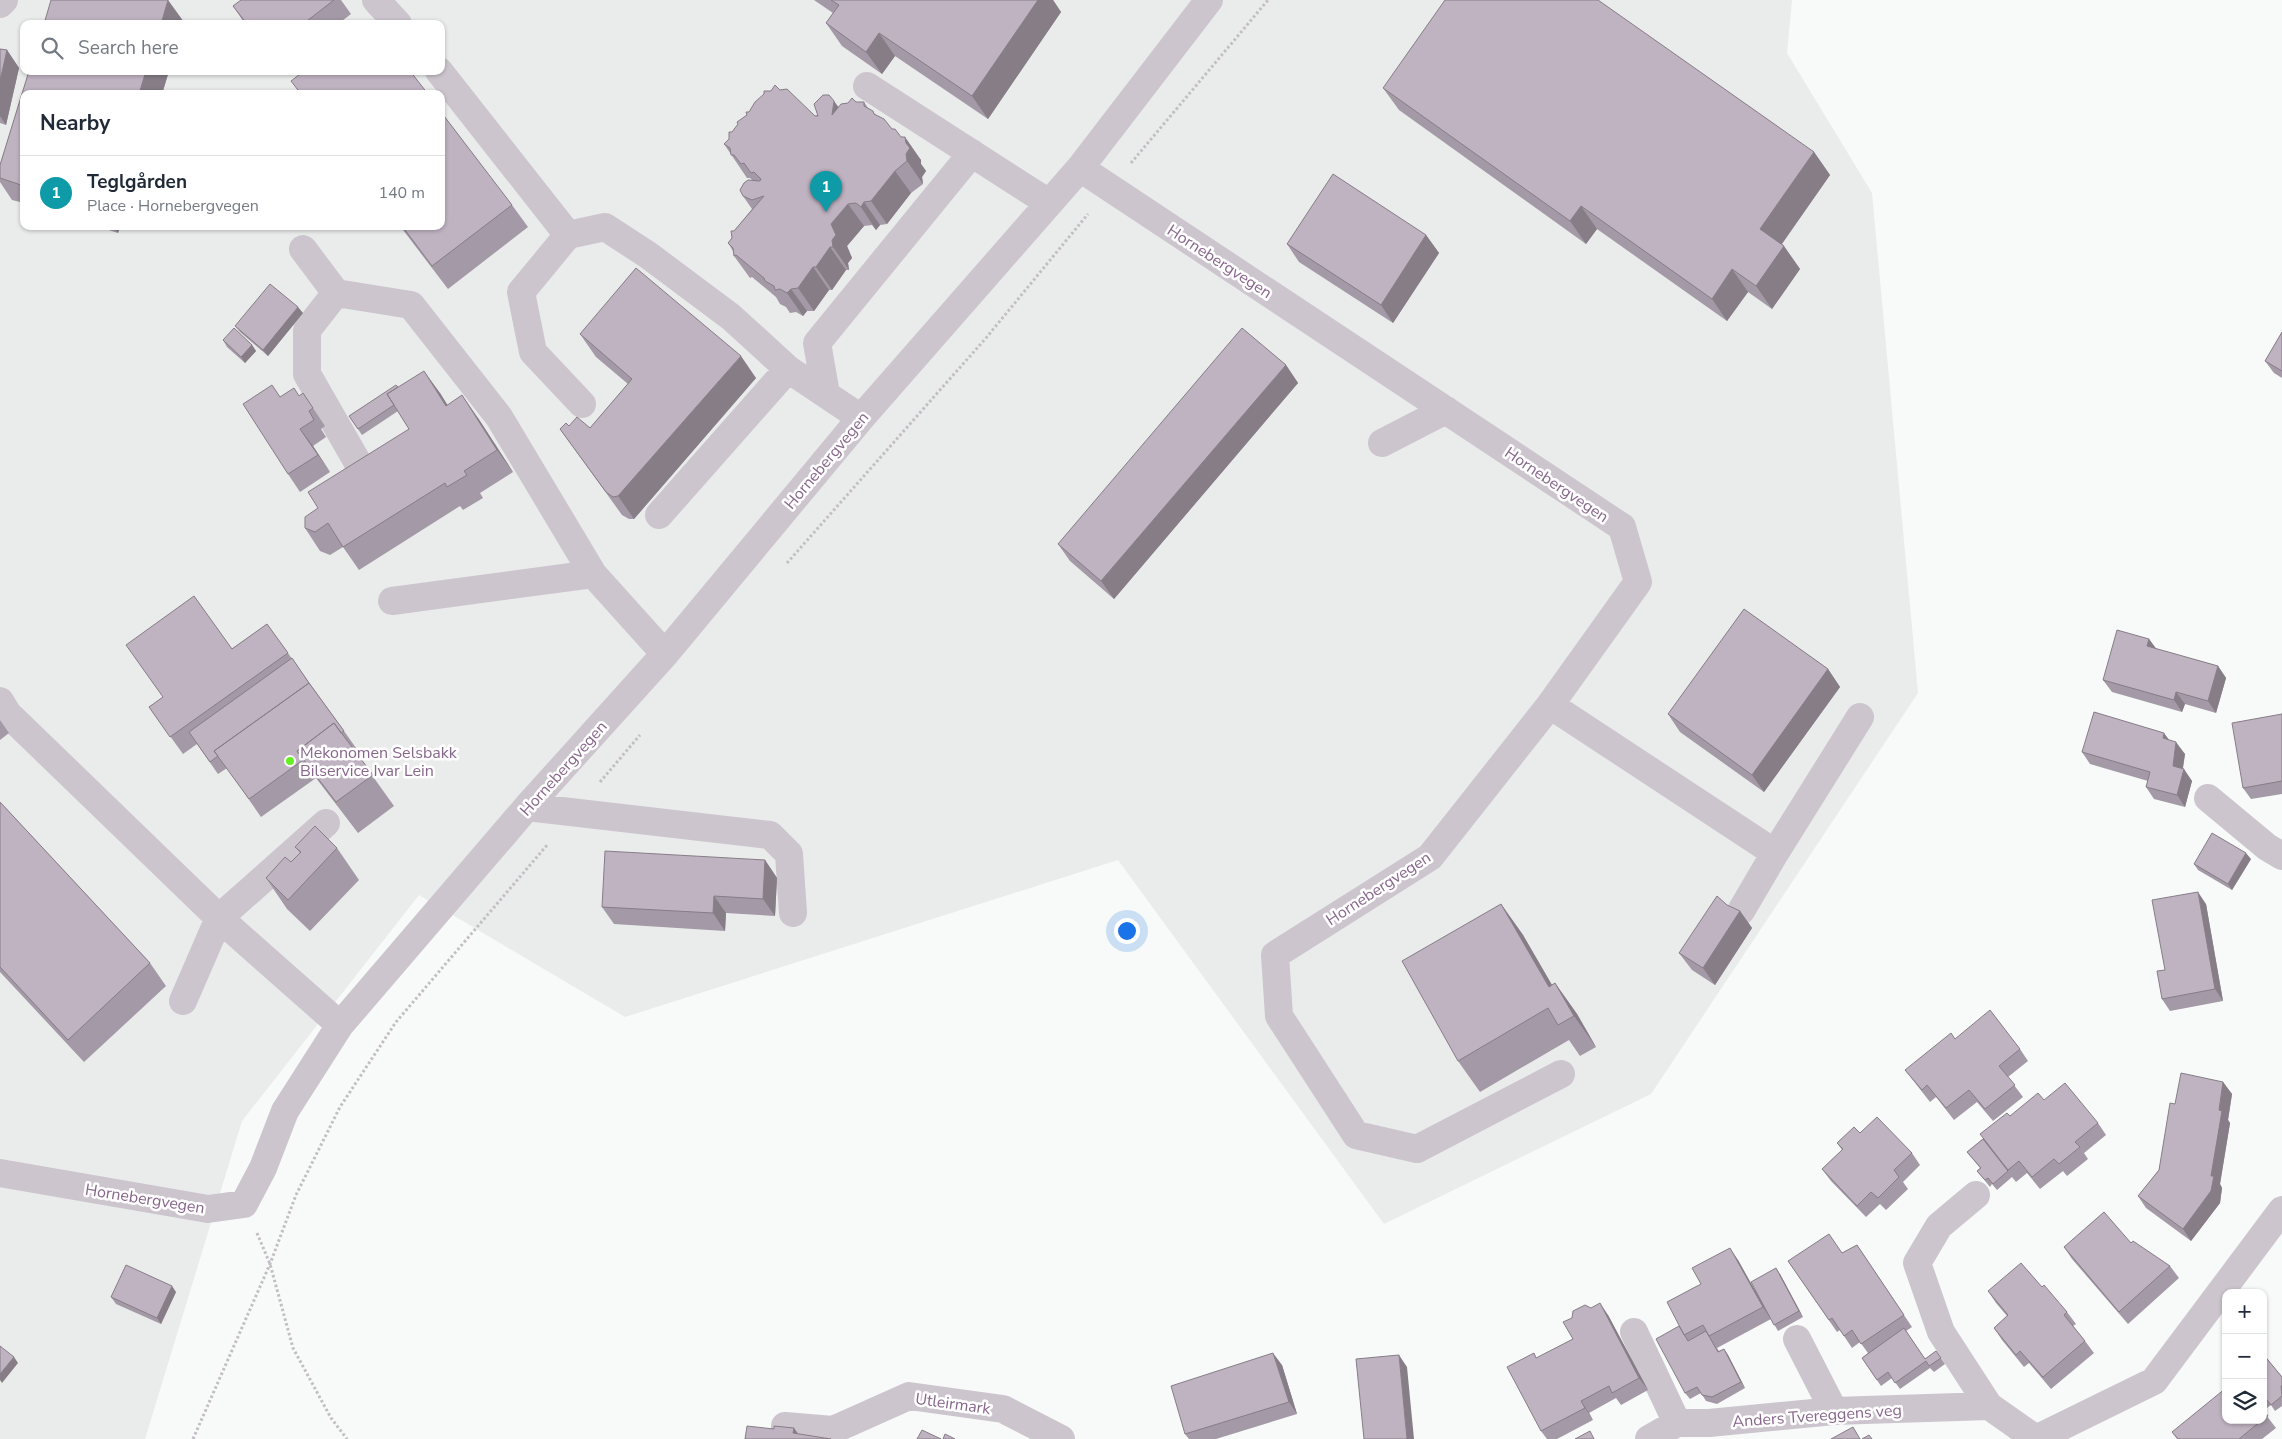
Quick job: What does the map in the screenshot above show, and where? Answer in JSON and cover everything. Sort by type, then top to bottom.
[{"type":"street","points":[[0,4],[4,0]]},
{"type":"street","points":[[376,0],[394,20]]},
{"type":"street","name":"Hornebergvegen","points":[[0,1173],[208,1209],[244,1204],[263,1168],[285,1112],[340,1025],[528,807],[665,654],[861,418],[1080,168],[1204,2]]},
{"type":"street","points":[[443,75],[568,235]]},
{"type":"street","points":[[866,86],[1049,203]]},
{"type":"street","points":[[826,394],[816,343],[972,153]]},
{"type":"street","name":"Hornebergvegen","points":[[1080,168],[1622,527],[1638,582],[1550,705],[1430,857],[1275,955],[1279,1016],[1356,1135],[1417,1149],[1561,1074]]},
{"type":"street","points":[[582,404],[533,352],[521,292],[568,235],[605,227],[648,255],[731,317],[788,369],[861,418]]},
{"type":"street","points":[[304,249],[336,293],[411,305],[499,417],[593,574],[665,654]]},
{"type":"street","points":[[336,293],[308,330],[307,374],[366,477],[402,454]]},
{"type":"street","points":[[659,515],[788,369]]},
{"type":"street","points":[[1382,443],[1446,410]]},
{"type":"street","points":[[392,601],[593,574]]},
{"type":"street","points":[[0,701],[8,714],[219,918],[340,1025]]},
{"type":"street","points":[[1550,705],[1775,853]]},
{"type":"street","points":[[1741,911],[1860,717]]},
{"type":"street","points":[[2208,798],[2266,847],[2282,856]]},
{"type":"street","points":[[528,807],[770,835],[789,854],[793,913]]},
{"type":"street","points":[[183,1000],[219,918],[326,823]]},
{"type":"street","points":[[1976,1195],[1939,1226],[1917,1263],[1940,1332],[1989,1406],[2036,1439],[2154,1381],[2282,1210]]},
{"type":"street","points":[[1634,1332],[1677,1423]]},
{"type":"street","points":[[1797,1339],[1834,1411]]},
{"type":"street","name":"Utleirmark","points":[[785,1426],[833,1430],[909,1396],[1003,1409],[1062,1439]]},
{"type":"street","name":"Anders Tvereggens veg","points":[[1649,1439],[1677,1423],[1709,1423],[1834,1411],[1989,1406]]},
{"type":"path","points":[[782,570],[986,338],[1268,0]]},
{"type":"path","points":[[193,1439],[270,1264],[296,1196],[340,1107],[396,1022],[646,729]]},
{"type":"path","points":[[244,1204],[270,1264],[293,1348],[331,1418],[347,1439]]},
{"type":"shaded area","points":[[0,0],[1792,0],[1787,53],[1872,193],[1918,693],[1651,1094],[1384,1224],[1118,860],[625,1017],[419,895],[242,1121],[145,1439],[0,1439]]},
{"type":"building","points":[[51,0],[168,0],[162,20],[45,20]]},
{"type":"building","points":[[241,0],[334,0],[308,20],[244,20],[233,6]]},
{"type":"building","points":[[831,0],[1038,0],[972,96],[879,33],[866,52],[826,23],[839,5]]},
{"type":"building","points":[[1445,0],[1598,0],[1814,152],[1760,229],[1784,246],[1756,286],[1732,269],[1712,299],[1581,206],[1570,221],[1383,88]]},
{"type":"building","points":[[0,49],[7,50],[0,81]]},
{"type":"building","points":[[28,75],[145,75],[140,90],[23,90]]},
{"type":"building","points":[[299,75],[413,75],[425,90],[298,90],[291,81]]},
{"type":"building","points":[[775,85],[780,90],[787,89],[815,116],[818,116],[814,104],[823,95],[829,95],[834,101],[832,115],[841,104],[848,103],[852,98],[856,102],[864,102],[864,106],[884,119],[901,137],[905,137],[906,143],[910,148],[906,154],[907,161],[895,171],[871,201],[864,202],[861,207],[856,203],[848,204],[831,224],[836,235],[832,240],[833,247],[830,247],[798,288],[791,289],[787,293],[780,289],[775,290],[774,286],[765,281],[764,278],[736,255],[734,256],[733,248],[728,243],[732,238],[731,231],[734,231],[764,196],[752,200],[743,196],[740,190],[744,183],[748,180],[760,181],[761,179],[754,172],[751,173],[744,163],[741,164],[734,155],[731,155],[730,148],[724,144],[729,139],[729,132],[732,132],[738,124],[737,122],[747,115],[746,112],[749,112],[755,102],[764,94],[764,91],[771,91]]},
{"type":"building","points":[[20,100],[20,185],[0,178],[0,165]]},
{"type":"building","points":[[445,117],[512,205],[432,266],[405,230],[445,230]]},
{"type":"building","points":[[1333,174],[1426,235],[1381,305],[1287,244]]},
{"type":"building","points":[[636,268],[741,356],[618,496],[613,497],[606,492],[560,429],[566,423],[569,426],[577,417],[590,428],[632,379],[580,334]]},
{"type":"building","points":[[270,284],[298,307],[263,350],[235,326]]},
{"type":"building","points":[[234,328],[252,345],[241,357],[223,340]]},
{"type":"building","points":[[1242,328],[1286,365],[1101,581],[1058,544]]},
{"type":"building","points":[[2282,332],[2282,371],[2265,361]]},
{"type":"building","points":[[424,371],[446,406],[462,395],[497,450],[464,471],[467,475],[447,487],[445,483],[343,547],[328,523],[315,532],[305,528],[305,517],[318,508],[308,492],[409,429],[387,394]]},
{"type":"building","points":[[272,385],[280,397],[294,388],[299,396],[303,393],[313,408],[309,411],[314,420],[300,429],[318,455],[288,474],[243,404]]},
{"type":"building","points":[[396,385],[398,387],[387,394],[394,405],[358,429],[349,416]]},
{"type":"building","points":[[194,596],[232,649],[267,624],[288,653],[170,737],[149,707],[163,697],[126,645]]},
{"type":"building","points":[[1744,609],[1828,669],[1752,775],[1668,714]]},
{"type":"building","points":[[2117,630],[2149,639],[2147,646],[2218,666],[2208,701],[2176,692],[2174,700],[2103,680]]},
{"type":"building","points":[[292,658],[309,683],[214,751],[218,756],[210,762],[189,732]]},
{"type":"building","points":[[309,683],[344,731],[341,733],[334,723],[297,751],[303,760],[249,799],[214,751]]},
{"type":"building","points":[[2094,712],[2164,733],[2163,738],[2176,742],[2173,766],[2184,769],[2177,795],[2146,787],[2150,772],[2082,752]]},
{"type":"building","points":[[2282,714],[2282,781],[2243,788],[2232,723]]},
{"type":"building","points":[[334,723],[373,775],[336,802],[297,751]]},
{"type":"building","points":[[0,802],[150,963],[68,1040],[0,967]]},
{"type":"building","points":[[315,826],[337,848],[288,900],[266,878],[285,857],[291,862],[301,852],[295,847]]},
{"type":"building","points":[[2212,833],[2246,853],[2228,884],[2194,864]]},
{"type":"building","points":[[605,851],[765,860],[763,899],[714,896],[713,913],[602,907]]},
{"type":"building","points":[[2198,892],[2215,989],[2162,999],[2157,971],[2165,970],[2152,900]]},
{"type":"building","points":[[1717,896],[1727,905],[1740,911],[1703,968],[1679,953]]},
{"type":"building","points":[[1501,904],[1549,987],[1555,983],[1574,1016],[1558,1025],[1548,1008],[1458,1061],[1402,961]]},
{"type":"building","points":[[1990,1010],[2020,1049],[1999,1066],[2015,1085],[1985,1109],[1969,1090],[1946,1108],[1927,1085],[1922,1090],[1905,1070],[1951,1033],[1955,1039]]},
{"type":"building","points":[[2181,1073],[2223,1082],[2219,1110],[2222,1111],[2211,1176],[2214,1176],[2211,1191],[2183,1229],[2138,1196],[2159,1170],[2170,1103],[2175,1104]]},
{"type":"building","points":[[2065,1083],[2098,1123],[2075,1142],[2080,1147],[2059,1164],[2054,1159],[2032,1177],[2019,1161],[2008,1170],[1980,1134],[2007,1113],[2010,1116],[2038,1093],[2044,1100]]},
{"type":"building","points":[[1877,1117],[1912,1153],[1894,1170],[1899,1177],[1878,1198],[1871,1192],[1857,1206],[1822,1169],[1843,1149],[1837,1143],[1854,1127],[1860,1133]]},
{"type":"building","points":[[1983,1139],[2008,1171],[1993,1184],[1988,1178],[1985,1180],[1977,1171],[1981,1168],[1967,1152]]},
{"type":"building","points":[[2104,1212],[2131,1243],[2133,1241],[2170,1266],[2119,1312],[2064,1247]]},
{"type":"building","points":[[1829,1234],[1842,1253],[1857,1245],[1904,1315],[1861,1344],[1852,1330],[1844,1336],[1832,1318],[1829,1320],[1788,1261]]},
{"type":"building","points":[[1730,1248],[1763,1307],[1709,1336],[1703,1325],[1684,1335],[1667,1302],[1701,1284],[1692,1268]]},
{"type":"building","points":[[2021,1263],[2042,1287],[2044,1285],[2067,1312],[2064,1315],[2085,1341],[2043,1377],[2020,1351],[2016,1355],[1994,1328],[2008,1315],[1988,1291]]},
{"type":"building","points":[[126,1265],[172,1286],[157,1318],[111,1297]]},
{"type":"building","points":[[1776,1268],[1799,1311],[1774,1325],[1751,1282]]},
{"type":"building","points":[[1600,1303],[1639,1378],[1612,1393],[1609,1386],[1581,1401],[1585,1408],[1541,1431],[1507,1367],[1534,1353],[1536,1358],[1573,1339],[1563,1322],[1572,1318],[1573,1311],[1585,1305],[1591,1308]]},
{"type":"building","points":[[1679,1326],[1688,1341],[1706,1331],[1718,1352],[1724,1349],[1741,1382],[1712,1397],[1702,1395],[1697,1387],[1685,1393],[1656,1339]]},
{"type":"building","points":[[1904,1328],[1925,1359],[1936,1351],[1941,1358],[1929,1366],[1926,1361],[1895,1383],[1888,1372],[1877,1380],[1862,1358]]},
{"type":"building","points":[[0,1346],[14,1357],[0,1374]]},
{"type":"building","points":[[1273,1353],[1289,1402],[1185,1434],[1171,1386]]},
{"type":"building","points":[[1399,1355],[1407,1439],[1364,1439],[1356,1359]]},
{"type":"building","points":[[2267,1359],[2282,1377],[2282,1396],[2271,1405],[2267,1400]]},
{"type":"building","points":[[2222,1391],[2222,1424],[2257,1424],[2239,1439],[2178,1439],[2172,1432]]},
{"type":"building","points":[[747,1426],[774,1429],[774,1426],[794,1428],[793,1433],[831,1439],[745,1439]]},
{"type":"building","points":[[1853,1427],[1860,1439],[1831,1439]]},
{"type":"building","points":[[922,1430],[941,1439],[917,1439]]},
{"type":"building","points":[[1590,1431],[1594,1439],[1575,1439]]},
{"type":"building","points":[[945,1434],[955,1439],[943,1439]]},
{"type":"building","points":[[1869,1435],[1872,1439],[1862,1439]]},
{"type":"place","name":"Teglgården","points":[[826,212]]},
{"type":"place","name":"Mekonomen Selsbakk Bilservice Ivar Lein","points":[[290,761]]}]
